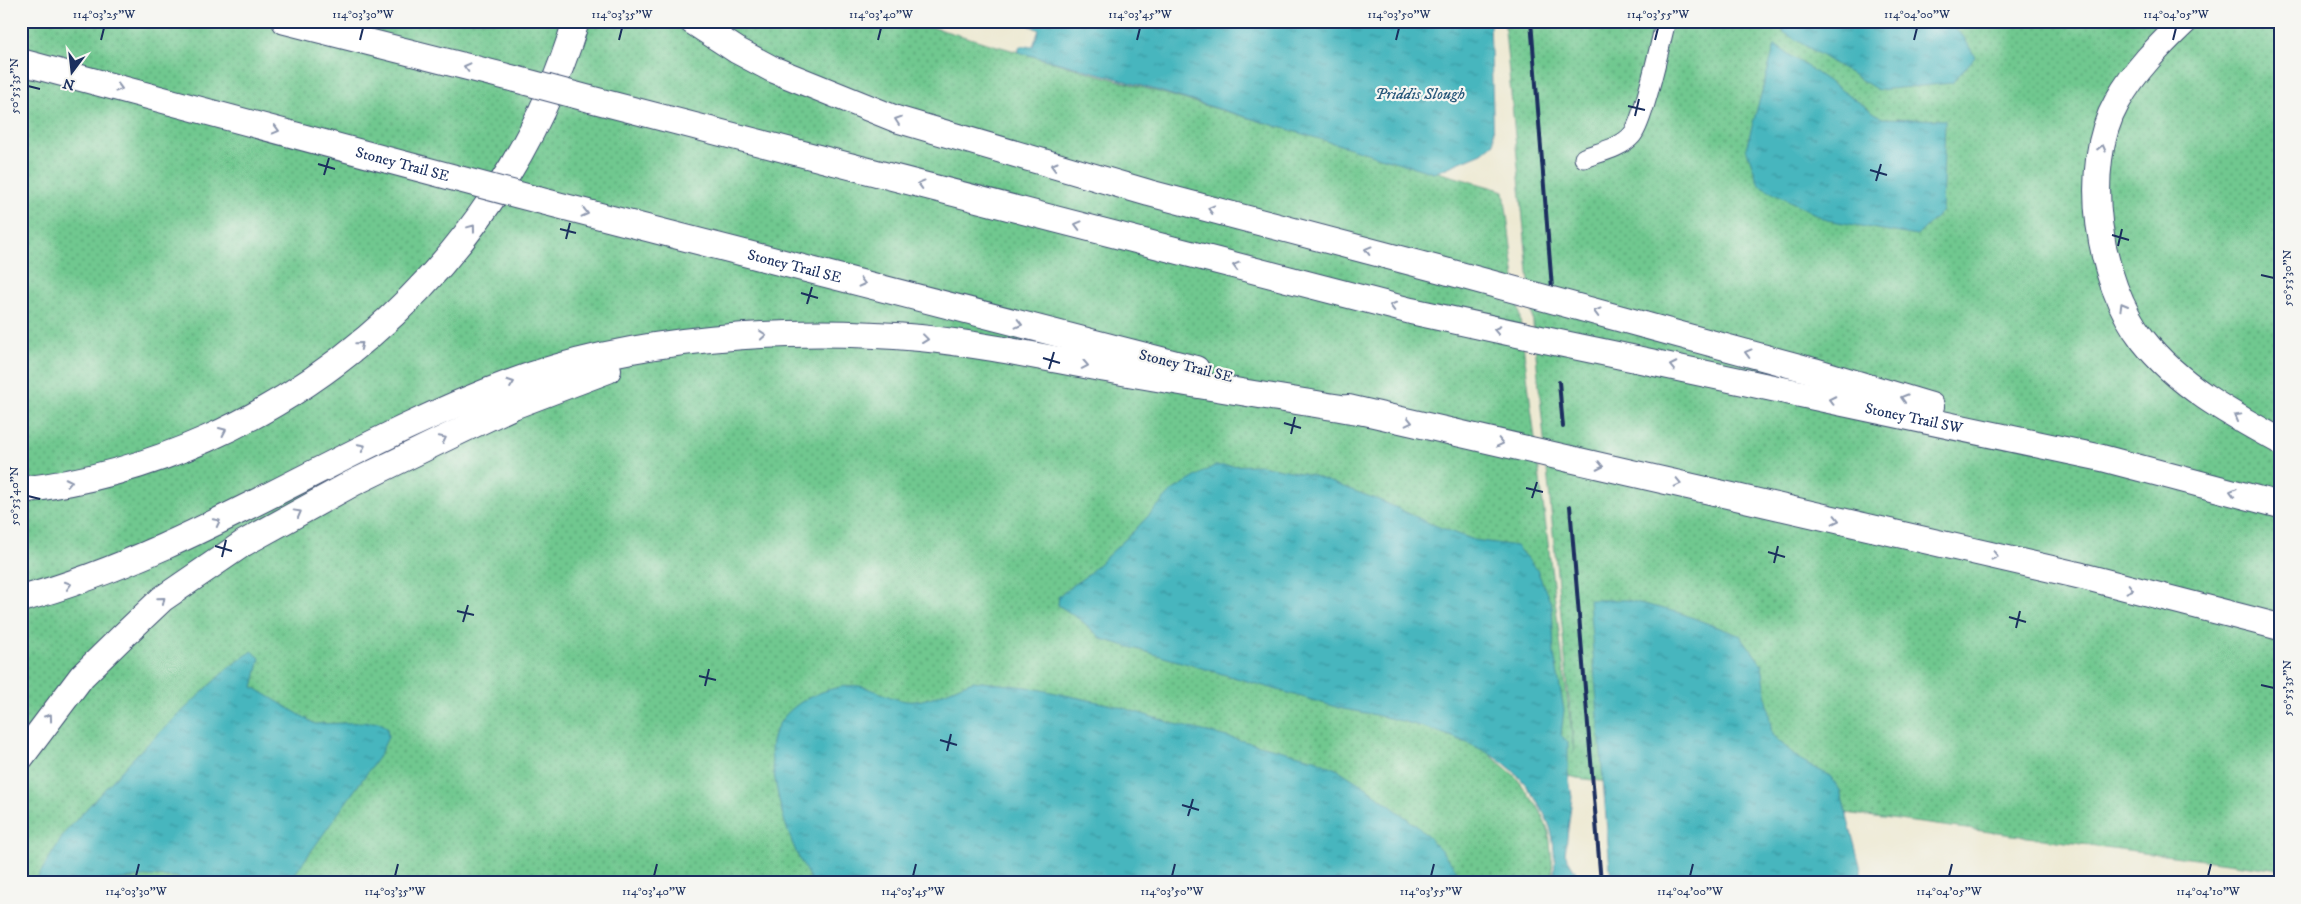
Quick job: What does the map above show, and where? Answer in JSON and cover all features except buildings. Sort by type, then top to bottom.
[{"type":"highway","name":"Stoney Trail SW","points":[[285,21],[1440,318],[2102,458],[2280,505]]},
{"type":"highway","points":[[21,490],[115,472],[160,458],[201,441],[248,419],[290,395],[368,339],[433,276],[494,198],[545,105],[576,21]]},
{"type":"highway","points":[[692,21],[738,51],[772,70],[896,119],[1149,193],[1814,371],[2102,458]]},
{"type":"highway","points":[[2185,21],[2148,57],[2116,103],[2107,128],[2097,166],[2098,210],[2103,254],[2118,297],[2143,340],[2176,375],[2222,409],[2280,441]]},
{"type":"highway","name":"Stoney Trail SE","points":[[21,62],[538,200],[1364,412],[2082,576],[2280,627]]},
{"type":"highway","points":[[21,599],[118,568],[206,528],[425,417],[515,381],[620,353],[714,339],[811,334],[923,339],[1035,355],[1126,373],[1364,412]]},
{"type":"highway","points":[[21,757],[82,676],[122,637],[162,599],[244,543],[353,483],[513,406],[611,369],[714,339]]},
{"type":"street","points":[[1584,158],[1611,148],[1632,135],[1642,110],[1666,21]]},
{"type":"green space","points":[[21,21],[910,21],[1504,191],[1574,751],[1504,21],[2280,21],[2280,870],[1577,778],[1489,754],[1515,776],[1540,810],[1549,832],[1554,883],[374,883],[373,880],[369,883],[21,883]]},
{"type":"water","name":"Priddis Slough","points":[[1021,21],[1490,21],[1494,143],[1482,153],[1434,173],[1105,75],[1018,52],[1020,46],[1033,46],[1039,30]]},
{"type":"water","points":[[1785,21],[1946,21],[1963,36],[1975,57],[1952,83],[1878,90],[1783,32]]},
{"type":"water","points":[[1775,45],[1882,118],[1945,120],[1942,211],[1917,236],[1827,220],[1759,185],[1746,148]]},
{"type":"water","points":[[1261,465],[1311,475],[1384,502],[1431,524],[1474,540],[1516,546],[1537,570],[1552,606],[1554,654],[1564,710],[1561,735],[1568,742],[1568,772],[1572,797],[1565,854],[1575,871],[1577,883],[1555,883],[1551,829],[1544,814],[1530,790],[1518,776],[1505,764],[1489,754],[1470,744],[1427,728],[1382,716],[1343,709],[1102,639],[1082,621],[1058,605],[1059,596],[1086,576],[1132,533],[1173,490],[1214,466]]},
{"type":"water","points":[[1589,600],[1627,600],[1680,613],[1741,636],[1762,665],[1772,735],[1799,759],[1830,776],[1840,790],[1863,883],[1611,883]]},
{"type":"water","points":[[252,651],[260,658],[253,687],[315,724],[378,722],[387,727],[388,737],[379,756],[297,871],[284,883],[181,883],[178,877],[151,876],[87,883],[34,883],[66,831],[136,755],[227,669]]},
{"type":"water","points":[[973,681],[1027,687],[1117,706],[1171,723],[1315,759],[1340,771],[1367,788],[1418,827],[1441,850],[1466,883],[813,883],[798,857],[787,830],[776,788],[771,746],[776,730],[782,720],[800,703],[834,688],[846,686],[864,687],[898,699],[916,701],[937,696]]},
{"type":"railway","points":[[1531,21],[1552,288]]},
{"type":"railway","points":[[1559,382],[1563,427]]},
{"type":"railway","points":[[1570,506],[1601,883]]}]
